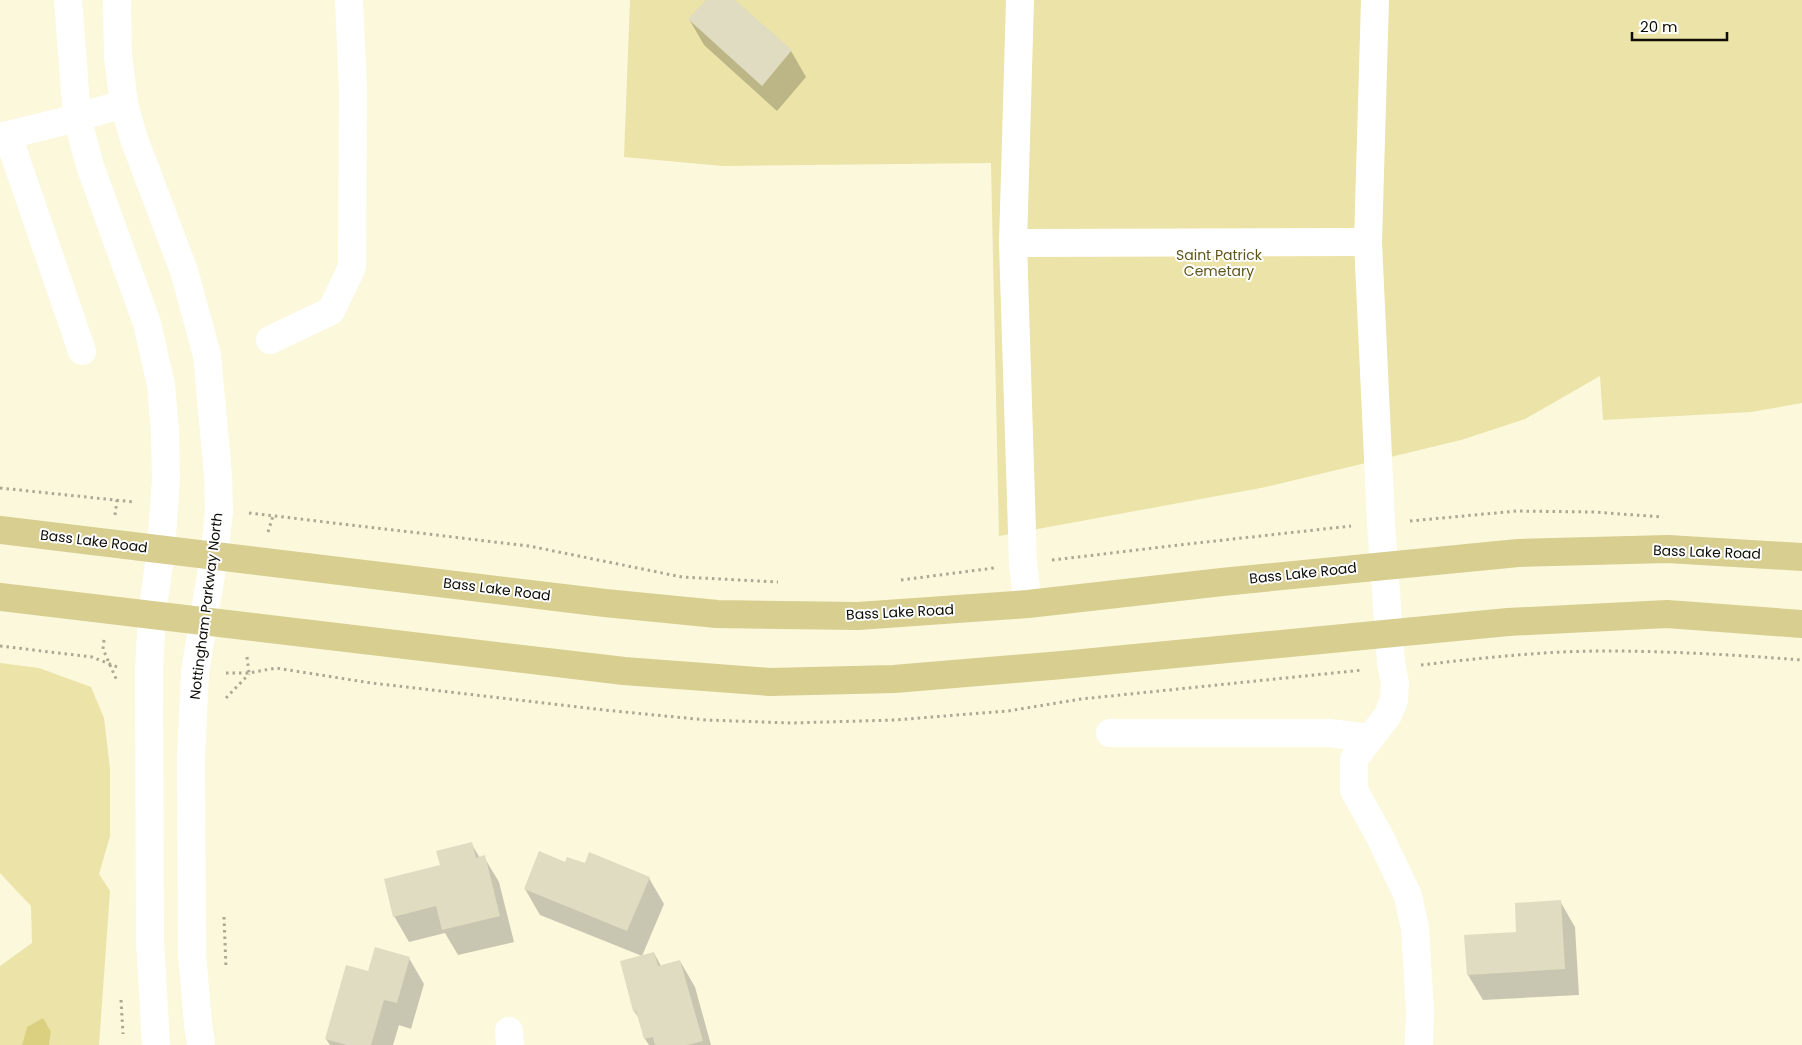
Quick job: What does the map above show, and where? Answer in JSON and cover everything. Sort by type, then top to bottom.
[{"type":"main road","name":"Bass Lake Road","points":[[0,530],[595,602],[718,614],[858,616],[1028,604],[1385,565],[1518,553],[1668,549],[1802,557]]},
{"type":"main road","points":[[0,597],[624,671],[770,682],[894,679],[1062,665],[1508,622],[1667,614],[1802,624]]},
{"type":"street","points":[[68,0],[77,117],[90,166],[148,323],[161,385],[165,432],[166,480],[161,549],[152,615],[149,670],[150,940],[156,1045]]},
{"type":"street","name":"Nottingham Parkway North","points":[[117,0],[118,56],[124,104],[139,154],[184,271],[207,354],[218,475],[219,512],[214,556],[195,672],[191,758],[192,954],[201,1045]]},
{"type":"street","points":[[270,340],[331,311],[352,267],[353,90],[349,0]]},
{"type":"street","points":[[1020,0],[1013,243],[1023,564],[1028,604]]},
{"type":"street","points":[[1375,0],[1368,242],[1381,524],[1389,633],[1395,684],[1394,700],[1388,715],[1354,760],[1354,790],[1380,837],[1408,896],[1415,928],[1420,1011],[1419,1045]]},
{"type":"street","points":[[82,351],[4,136],[124,104]]},
{"type":"street","points":[[1013,243],[1368,242]]},
{"type":"street","points":[[1110,733],[1329,733],[1370,738]]},
{"type":"path","points":[[0,488],[117,500]]},
{"type":"path","points":[[1403,522],[1517,511],[1594,512],[1670,517]]},
{"type":"path","points":[[261,561],[273,516],[529,546],[682,577],[779,582]]},
{"type":"path","points":[[1047,561],[1359,526]]},
{"type":"path","points":[[895,581],[998,567]]},
{"type":"path","points":[[225,707],[226,698],[249,673],[242,625]]},
{"type":"path","points":[[0,646],[92,656],[110,664]]},
{"type":"path","points":[[1419,665],[1514,655],[1602,651],[1718,653],[1802,660]]},
{"type":"path","points":[[224,908],[226,975]]},
{"type":"green space","name":"Saint Patrick Cemetary","points":[[630,0],[1802,0],[1802,403],[1751,412],[1603,420],[1600,376],[1525,419],[1461,440],[1266,487],[999,536],[991,163],[723,166],[624,157]]},
{"type":"green space","points":[[0,663],[39,668],[91,687],[104,718],[110,769],[110,836],[99,874],[110,891],[99,1045],[49,1045],[51,1032],[27,1027],[22,1045],[0,1045],[0,966],[32,943],[31,906],[0,873]]},
{"type":"shaded area","points":[[43,1018],[51,1032],[49,1045],[22,1045],[27,1027]]},
{"type":"building","points":[[706,0],[735,0],[792,50],[762,86],[688,19]]},
{"type":"building","points":[[472,842],[476,858],[485,855],[500,916],[442,930],[436,906],[393,917],[384,879],[440,865],[436,851]]},
{"type":"building","points":[[539,851],[565,862],[567,857],[585,863],[589,852],[650,877],[627,931],[524,889]]},
{"type":"building","points":[[1561,900],[1565,969],[1467,975],[1464,935],[1516,932],[1515,903]]},
{"type":"building","points":[[375,947],[410,957],[397,1003],[384,1000],[371,1045],[347,1045],[325,1039],[346,965],[368,971]]},
{"type":"building","points":[[654,952],[658,966],[680,960],[703,1041],[687,1045],[655,1045],[653,1037],[644,1039],[636,1011],[633,1011],[620,961]]}]
